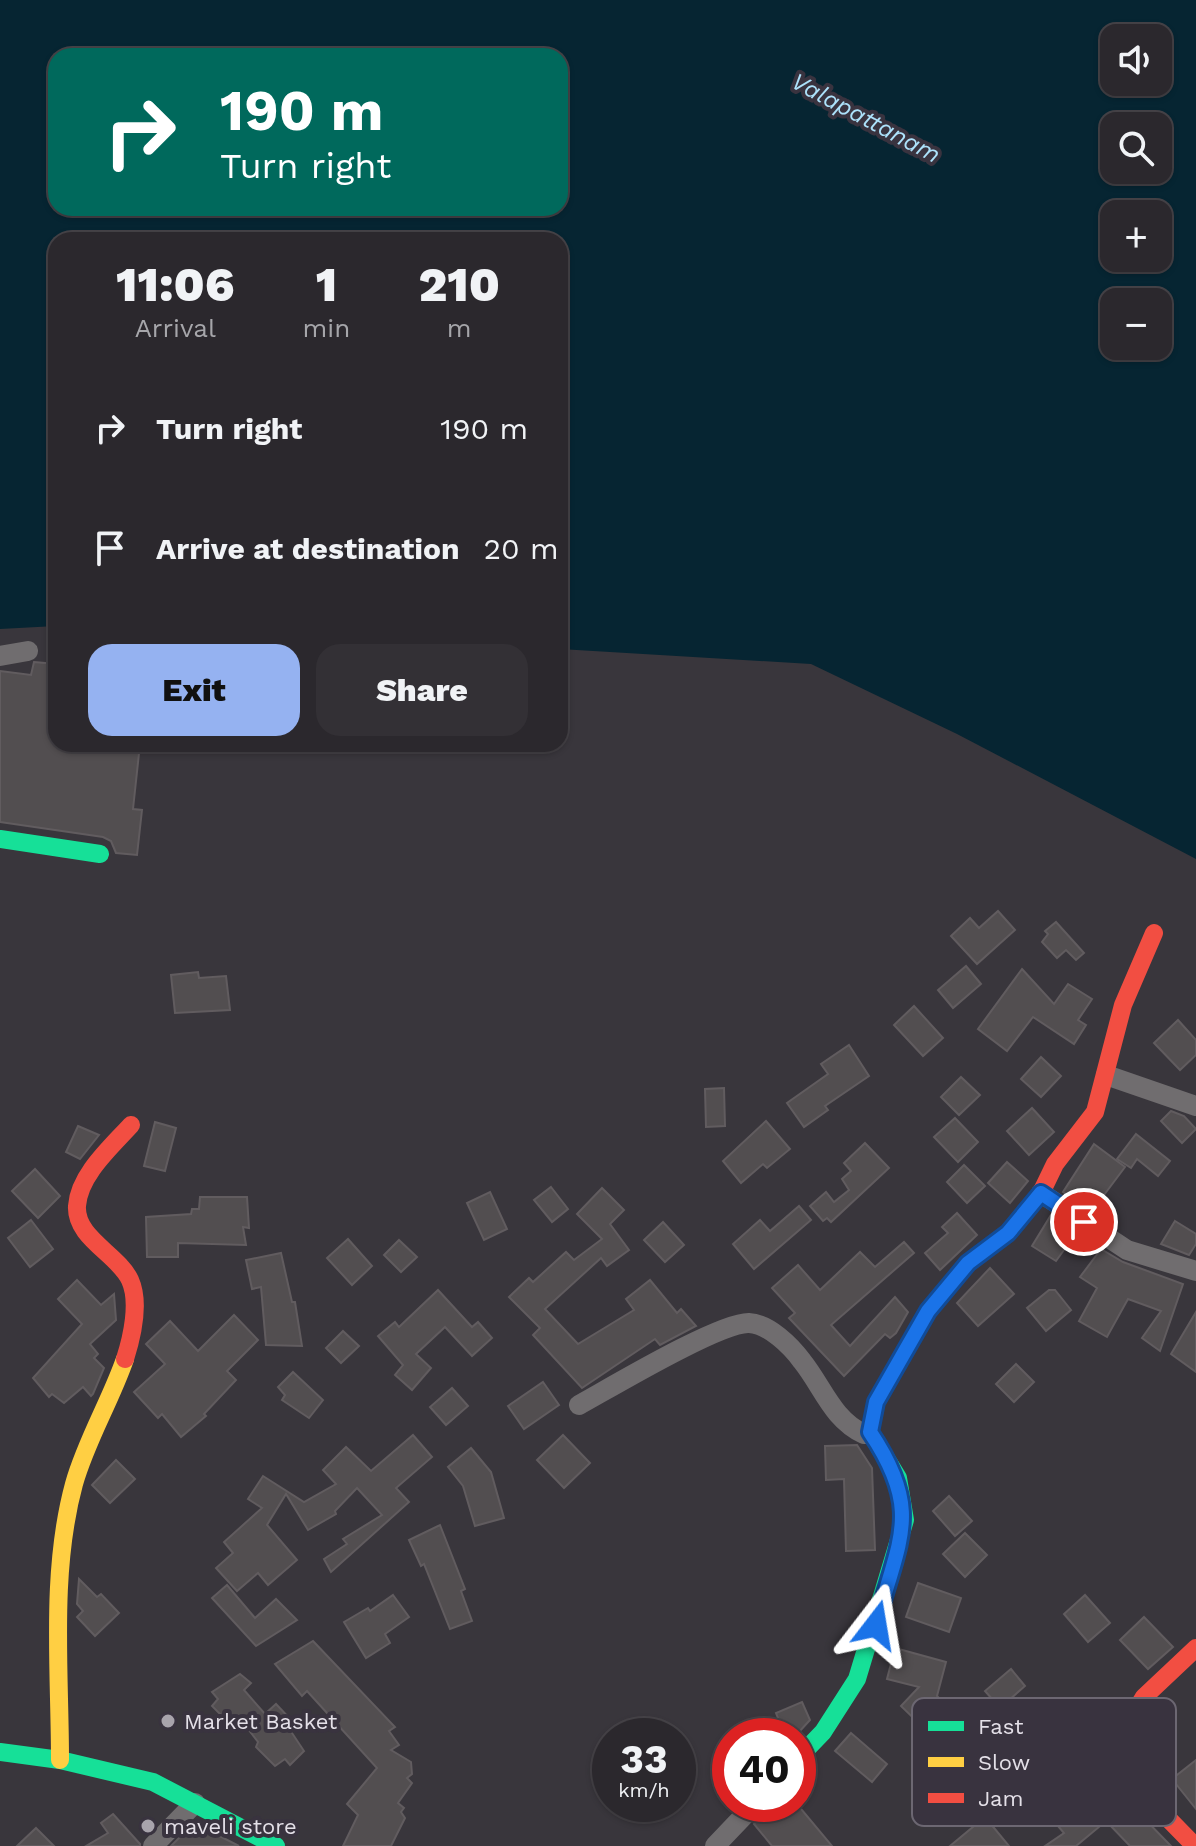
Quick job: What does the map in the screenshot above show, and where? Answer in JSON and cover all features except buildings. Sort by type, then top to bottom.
[{"type":"street","points":[[0,656],[28,651]]},
{"type":"street","points":[[0,839],[100,854]]},
{"type":"street","points":[[816,1739],[857,1679],[905,1520],[898,1478],[870,1432],[876,1402],[928,1311],[968,1263],[1008,1233],[1041,1193],[1055,1164],[1095,1112],[1123,1005],[1154,933]]},
{"type":"street","points":[[1106,1075],[1196,1106]]},
{"type":"street","points":[[60,1760],[62,1595],[68,1509],[130,1347],[134,1291],[127,1273],[79,1222],[75,1211],[79,1193],[93,1169],[131,1125]]},
{"type":"street","points":[[1041,1193],[1127,1250],[1196,1271]]},
{"type":"street","points":[[579,1405],[667,1357],[747,1323],[765,1326],[802,1360],[849,1427],[864,1434],[870,1432]]},
{"type":"street","points":[[1143,1698],[1196,1648]]},
{"type":"street","points":[[0,1752],[60,1760],[153,1782],[276,1846]]},
{"type":"street","points":[[153,1846],[195,1803]]},
{"type":"street","points":[[715,1846],[738,1822]]},
{"type":"street","points":[[1175,1826],[1195,1846]]},
{"type":"water","name":"Valapattanam","points":[[0,0],[1196,0],[1196,859],[957,734],[811,664],[568,649],[568,232],[48,232],[48,626],[0,629]]},
{"type":"traffic: fast","points":[[0,839],[100,854]]},
{"type":"traffic: fast","points":[[816,1739],[857,1679],[905,1520],[898,1478],[870,1432],[872,1421]]},
{"type":"traffic: fast","points":[[0,1752],[60,1760],[153,1782],[276,1846]]},
{"type":"traffic: slow","points":[[60,1760],[59,1586],[67,1517],[79,1468],[125,1359]]},
{"type":"traffic: jam","points":[[872,1421],[876,1402],[928,1311],[968,1263],[1008,1233],[1041,1193],[1055,1164],[1095,1112],[1123,1005],[1154,933]]},
{"type":"traffic: jam","points":[[125,1359],[134,1320],[133,1289],[124,1271],[83,1227],[77,1206],[83,1183],[131,1125]]},
{"type":"traffic: jam","points":[[1143,1698],[1196,1648]]},
{"type":"traffic: jam","points":[[1175,1826],[1195,1846]]},
{"type":"place","name":"Market Basket","points":[[168,1721]]},
{"type":"place","name":"maveli store","points":[[148,1826]]},
{"type":"route","points":[[876,1625],[905,1520],[898,1478],[870,1432],[876,1402],[928,1311],[968,1263],[1008,1233],[1041,1193],[1084,1222]]}]
